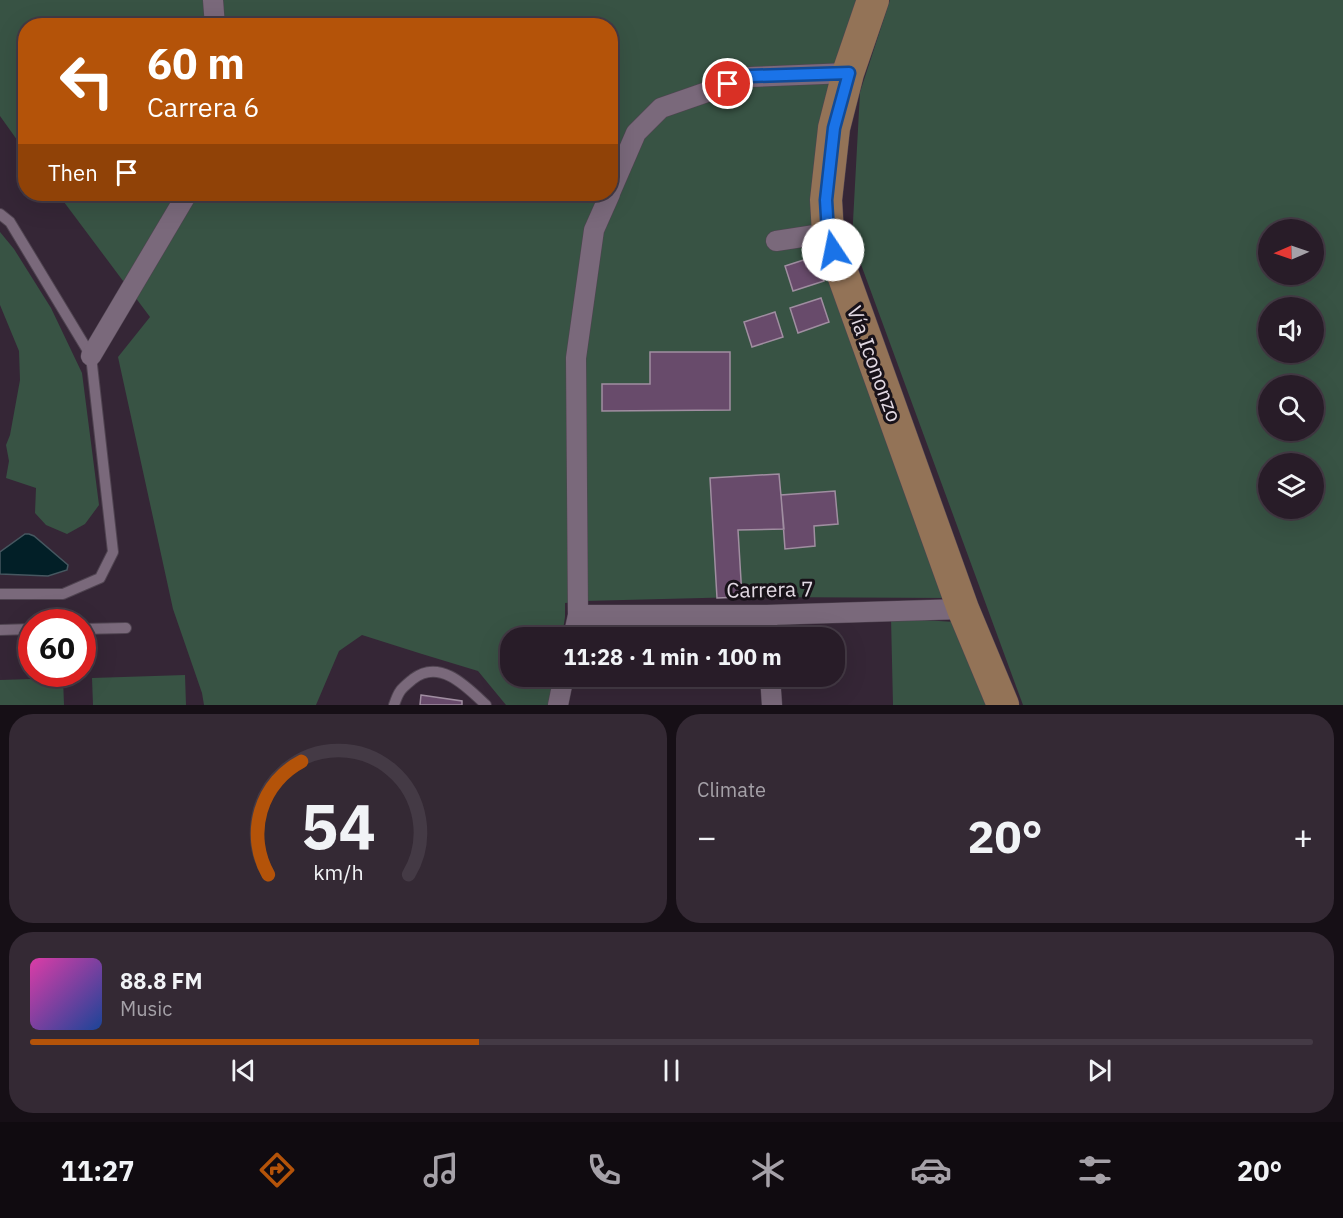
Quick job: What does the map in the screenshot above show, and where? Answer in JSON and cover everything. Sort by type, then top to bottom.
[{"type":"main road","name":"Vía Icononzo","points":[[873,0],[834,128],[826,200],[828,233],[965,614],[1003,705]]},
{"type":"street","points":[[213,0],[214,18]]},
{"type":"street","points":[[618,175],[636,134],[661,108],[750,76],[849,73]]},
{"type":"street","points":[[91,356],[183,201]]},
{"type":"street","points":[[575,627],[578,615],[576,358],[594,230],[607,201]]},
{"type":"street","points":[[776,241],[828,233]]},
{"type":"street","name":"Carrera 7","points":[[578,615],[965,614]]},
{"type":"street","points":[[767,615],[768,627]]},
{"type":"street","points":[[558,705],[562,687]]},
{"type":"street","points":[[771,687],[772,705]]},
{"type":"lane","points":[[0,214],[10,222],[91,356],[113,552],[100,578],[63,594],[0,594]]},
{"type":"lane","points":[[96,629],[126,628]]},
{"type":"lane","points":[[0,630],[18,629]]},
{"type":"lane","points":[[394,705],[399,690],[420,674],[438,671],[463,682],[486,705]]},
{"type":"green space","points":[[0,0],[861,0],[821,244],[949,598],[742,597],[565,603],[564,627],[500,627],[500,687],[553,687],[550,705],[506,705],[478,671],[362,635],[339,651],[316,705],[204,705],[173,609],[118,357],[150,317],[63,201],[618,201],[618,18],[18,18],[18,141],[0,116]]},
{"type":"green space","points":[[890,0],[1343,0],[1343,705],[1023,705],[852,240],[860,92]]},
{"type":"green space","points":[[0,232],[14,249],[51,308],[82,373],[99,505],[85,524],[67,534],[46,525],[35,513],[36,488],[6,478],[9,461],[6,445],[10,435],[20,380],[19,351],[0,305]]},
{"type":"green space","points":[[891,618],[955,622],[987,705],[893,705]]},
{"type":"green space","points":[[185,675],[186,705],[93,705],[92,687],[96,687],[96,678]]},
{"type":"green space","points":[[18,679],[18,687],[63,687],[64,705],[0,705],[0,680]]},
{"type":"water","points":[[25,534],[34,536],[68,565],[67,570],[48,576],[0,574],[0,552]]},
{"type":"building","points":[[816,256],[824,281],[793,291],[785,266]]},
{"type":"building","points":[[821,298],[829,322],[798,333],[790,308]]},
{"type":"building","points":[[775,312],[783,337],[752,347],[744,322]]},
{"type":"building","points":[[650,352],[730,352],[730,410],[602,411],[602,384],[650,384]]},
{"type":"building","points":[[779,474],[784,529],[738,530],[742,597],[717,598],[710,478]]},
{"type":"building","points":[[835,491],[838,524],[814,526],[815,546],[785,549],[781,495]]},
{"type":"building","points":[[421,695],[462,701],[462,705],[420,705]]},
{"type":"route","points":[[728,84],[750,76],[849,73],[834,128],[826,200],[828,233],[833,250]]}]
